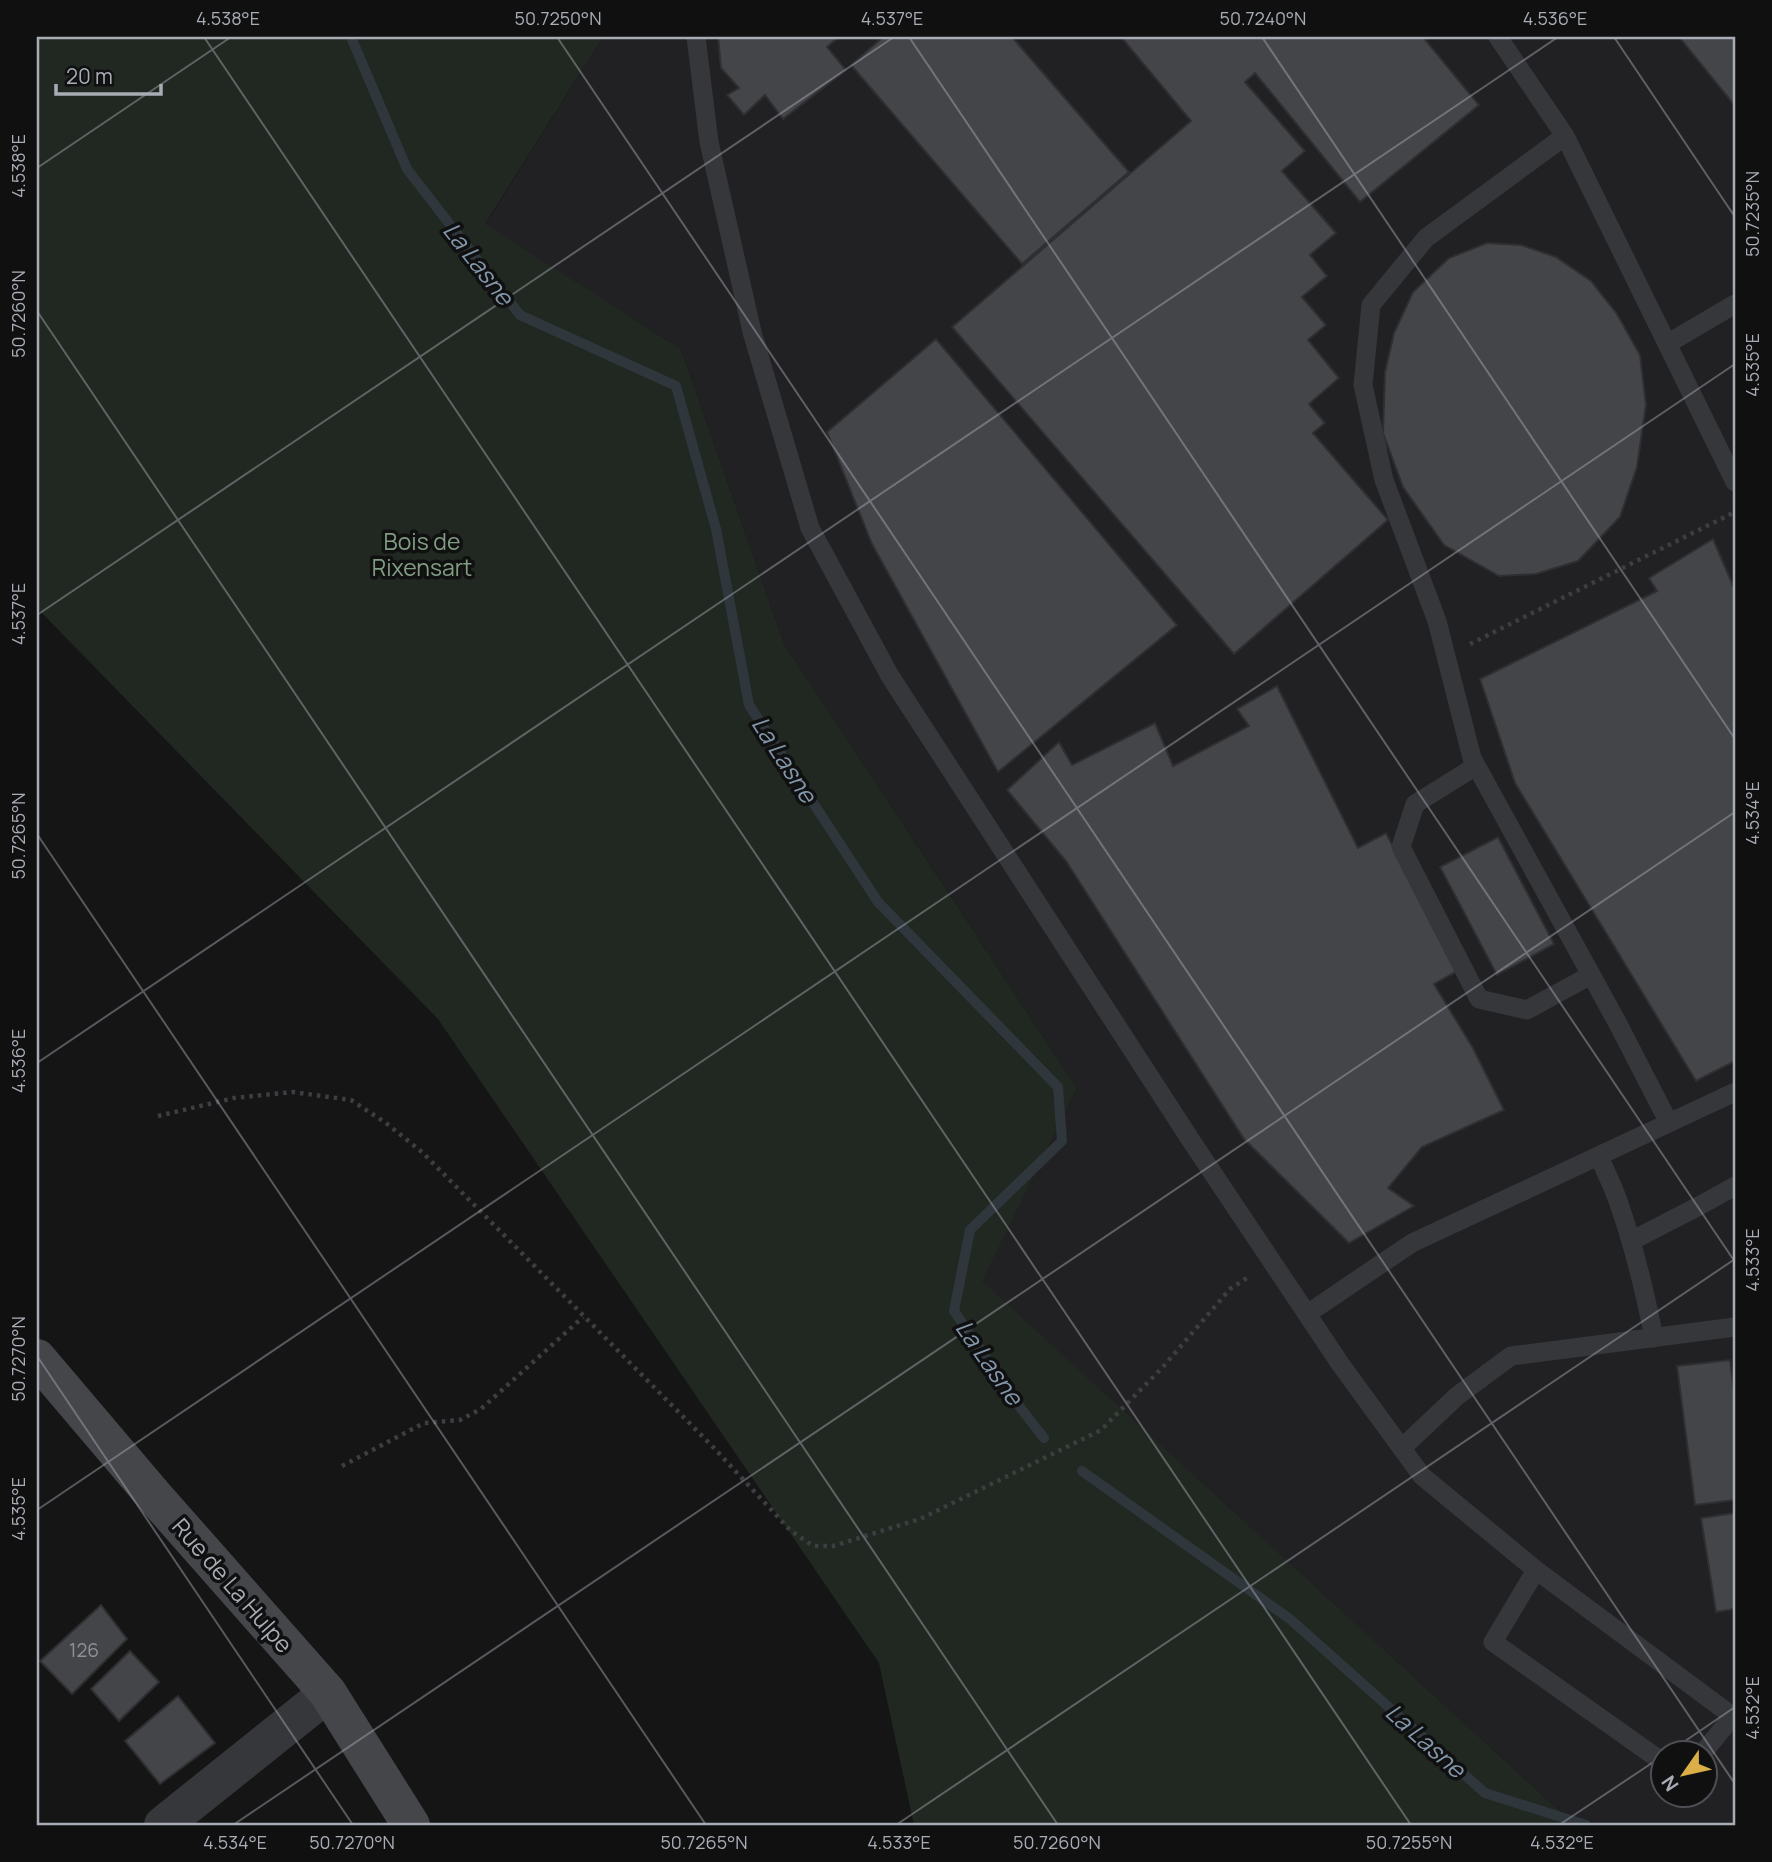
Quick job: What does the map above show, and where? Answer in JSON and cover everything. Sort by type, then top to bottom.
[{"type":"street","name":"Rue de La Hulpe","points":[[37,1358],[328,1693],[411,1825]]},
{"type":"street","points":[[163,1825],[328,1693]]},
{"type":"lane","points":[[696,37],[709,142],[752,332],[810,528],[890,676],[1192,1142],[1341,1366],[1422,1476],[1536,1570],[1734,1717],[1714,1740]]},
{"type":"lane","points":[[1498,37],[1565,136],[1735,482]]},
{"type":"lane","points":[[1565,136],[1426,238],[1371,305],[1363,385],[1384,480],[1437,621],[1472,758],[1669,1123]]},
{"type":"lane","points":[[1667,344],[1735,304]]},
{"type":"lane","points":[[1476,766],[1415,804],[1401,848],[1479,999],[1528,1010],[1591,975]]},
{"type":"lane","points":[[1307,1314],[1412,1243],[1735,1091]]},
{"type":"lane","points":[[1599,1156],[1618,1199],[1631,1241],[1642,1278],[1654,1338]]},
{"type":"lane","points":[[1631,1241],[1735,1186]]},
{"type":"lane","points":[[1402,1448],[1457,1396],[1511,1356],[1735,1327]]},
{"type":"lane","points":[[1536,1570],[1493,1642],[1650,1753]]},
{"type":"path","points":[[1446,656],[1735,512]]},
{"type":"path","points":[[158,1115],[234,1098],[293,1092],[351,1100],[386,1123],[422,1152],[714,1448],[790,1530],[813,1546],[833,1546],[920,1519],[1101,1430],[1162,1368],[1230,1289],[1273,1262]]},
{"type":"path","points":[[342,1466],[424,1423],[460,1420],[481,1409],[583,1317]]},
{"type":"shaded area","points":[[603,37],[1735,37],[1735,1825],[1575,1825],[981,1281],[1077,1088],[784,644],[681,349],[485,225]]},
{"type":"green space","name":"Bois de Rixensart","points":[[37,37],[603,37],[485,224],[681,349],[784,644],[1077,1088],[982,1281],[1575,1825],[914,1825],[879,1663],[438,1019],[37,608]]},
{"type":"building","points":[[718,37],[839,37],[827,47],[846,70],[783,119],[765,95],[744,115],[727,95],[739,88],[721,68]]},
{"type":"building","points":[[883,37],[1012,37],[1129,172],[1022,264],[851,65]]},
{"type":"building","points":[[1121,37],[1423,37],[1479,105],[1360,202],[1255,73],[1245,82],[1305,151],[1282,171],[1336,233],[1310,255],[1327,276],[1302,297],[1326,325],[1308,340],[1339,378],[1309,404],[1325,423],[1313,433],[1388,520],[1234,654],[952,327],[1191,121]]},
{"type":"building","points":[[1679,37],[1735,37],[1735,106]]},
{"type":"building","points":[[1487,243],[1521,245],[1556,257],[1591,281],[1617,314],[1640,355],[1646,405],[1637,467],[1620,517],[1578,561],[1536,574],[1499,576],[1444,545],[1403,487],[1383,433],[1385,372],[1394,333],[1413,292],[1449,258]]},
{"type":"building","points":[[936,339],[1177,625],[998,772],[872,544],[827,432]]},
{"type":"building","points":[[1713,539],[1735,590],[1735,1061],[1696,1081],[1515,783],[1480,679],[1657,591],[1649,578]]},
{"type":"building","points":[[1277,686],[1358,848],[1386,833],[1457,971],[1434,984],[1473,1048],[1504,1110],[1422,1147],[1388,1188],[1414,1206],[1349,1243],[1244,1139],[1066,861],[1007,790],[1059,742],[1072,765],[1155,723],[1173,766],[1249,726],[1237,709]]},
{"type":"building","points":[[1498,837],[1554,944],[1497,975],[1440,867]]},
{"type":"building","points":[[1730,1360],[1735,1398],[1735,1500],[1695,1505],[1677,1366]]},
{"type":"building","points":[[1735,1513],[1735,1609],[1716,1612],[1701,1518]]},
{"type":"building","points":[[101,1605],[127,1639],[72,1694],[40,1661]]},
{"type":"building","points":[[130,1651],[159,1682],[119,1721],[91,1689]]},
{"type":"building","points":[[178,1696],[215,1743],[160,1784],[125,1741]]},
{"type":"waterway","name":"La Lasne","points":[[351,37],[407,169],[520,315],[676,386],[716,529],[749,705],[878,902],[1058,1087],[1062,1141],[970,1230],[954,1311],[1044,1438]]},
{"type":"waterway","name":"La Lasne","points":[[1082,1471],[1290,1619],[1485,1793],[1586,1825]]}]
